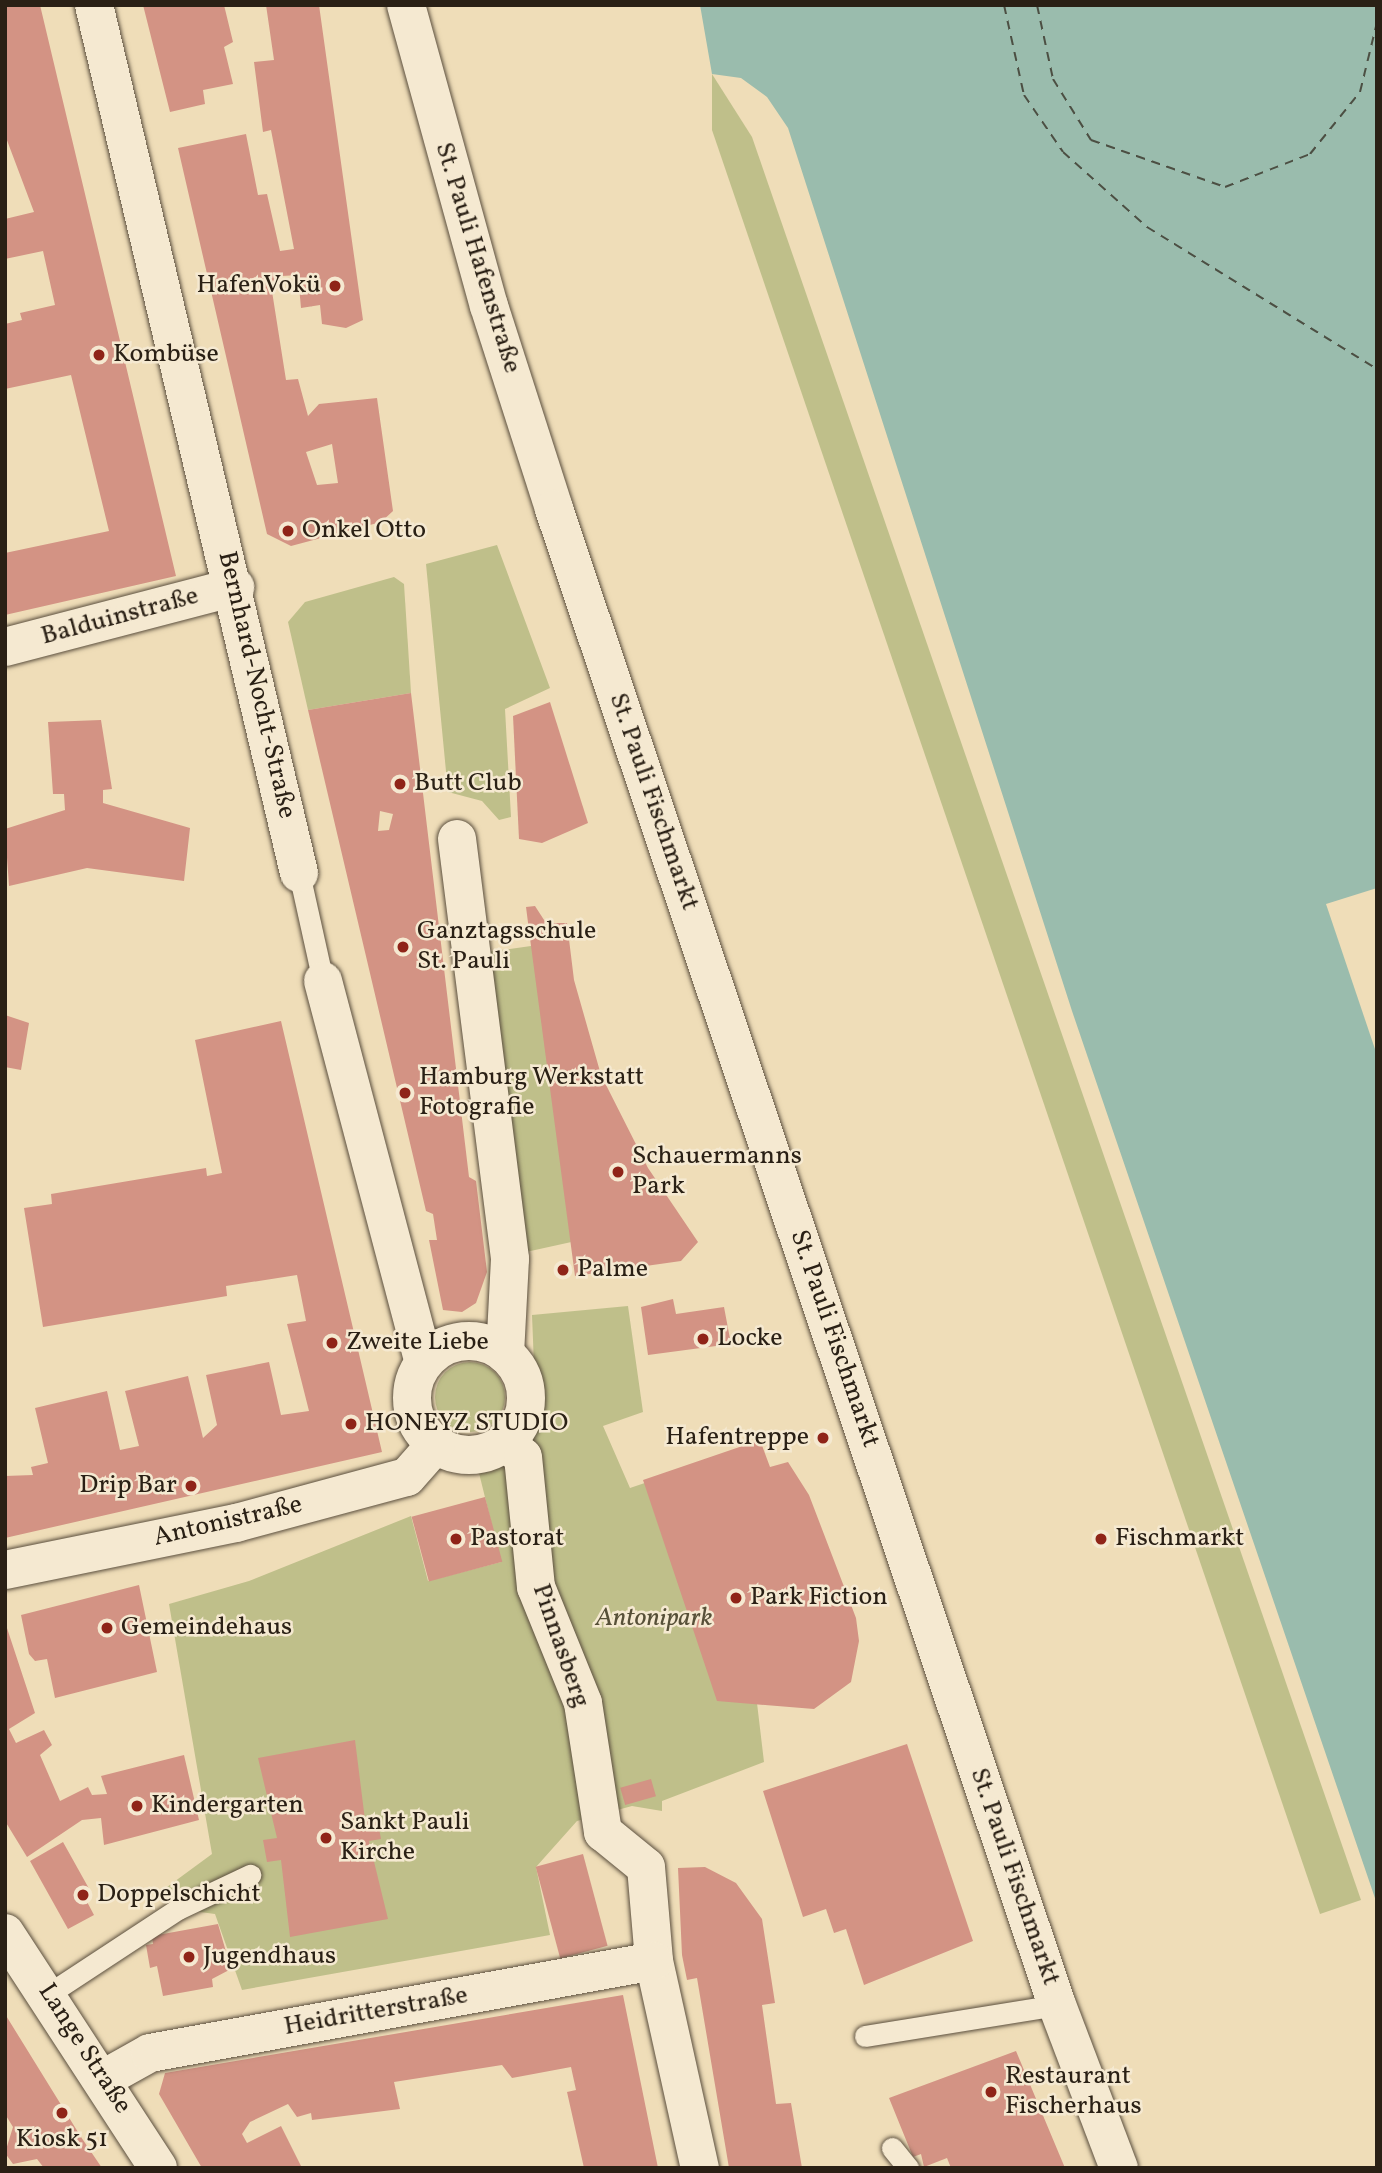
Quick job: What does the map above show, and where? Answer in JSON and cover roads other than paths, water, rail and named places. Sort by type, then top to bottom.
[{"type":"street","name":"Bernhard-Nocht-Straße","points":[[94,5],[235,587],[299,873]]},
{"type":"street","name":"St. Pauli Hafenstraße","points":[[405,5],[489,306],[554,509]]},
{"type":"street","name":"St. Pauli Fischmarkt","points":[[554,509],[1057,2004],[1119,2168]]},
{"type":"street","name":"Balduinstraße","points":[[5,648],[235,587]]},
{"type":"street","points":[[457,839],[510,1259],[505,1354]]},
{"type":"street","name":"Bernhard-Nocht-Straße","points":[[323,981],[424,1362]]},
{"type":"street","points":[[454,1343],[490,1345],[505,1354],[524,1381],[526,1398],[520,1422],[505,1442],[471,1455],[436,1444],[415,1415],[415,1378],[424,1362],[454,1343]]},
{"type":"street","name":"Pinnasberg","points":[[505,1442],[523,1457],[536,1587],[583,1703],[603,1832],[646,1867],[654,1961],[700,2168]]},
{"type":"street","name":"Antonistraße","points":[[5,1570],[236,1523],[407,1477],[436,1444]]},
{"type":"street","name":"Lange Straße","points":[[6,1934],[50,1993],[105,2078],[158,2168]]},
{"type":"street","name":"Heidritterstraße","points":[[105,2078],[150,2053],[654,1961]]},
{"type":"lane","name":"Bernhard-Nocht-Straße","points":[[299,873],[323,981]]},
{"type":"lane","points":[[50,1993],[178,1909],[250,1875]]},
{"type":"lane","points":[[865,2036],[1057,2004]]},
{"type":"lane","points":[[892,2148],[908,2168]]},
{"type":"place","name":"HafenVokü","points":[[335,286]]},
{"type":"place","name":"Kombüse","points":[[99,355]]},
{"type":"place","name":"Onkel Otto","points":[[288,531]]},
{"type":"place","name":"Butt Club","points":[[400,784]]},
{"type":"place","name":"Ganztagsschule St. Pauli","points":[[403,947]]},
{"type":"place","name":"Hamburg Werkstatt Fotografie","points":[[405,1093]]},
{"type":"place","name":"Schauermanns Park","points":[[618,1172]]},
{"type":"place","name":"Palme","points":[[563,1270]]},
{"type":"place","name":"Locke","points":[[703,1339]]},
{"type":"place","name":"Zweite Liebe","points":[[332,1343]]},
{"type":"place","name":"HONEYZ STUDIO","points":[[351,1424]]},
{"type":"place","name":"Hafentreppe","points":[[823,1438]]},
{"type":"place","name":"Drip Bar","points":[[191,1486]]},
{"type":"place","name":"Pastorat","points":[[456,1539]]},
{"type":"place","name":"Fischmarkt","points":[[1101,1539]]},
{"type":"place","name":"Park Fiction","points":[[736,1598]]},
{"type":"place","name":"Gemeindehaus","points":[[107,1628]]},
{"type":"place","name":"Kindergarten","points":[[137,1806]]},
{"type":"place","name":"Sankt Pauli Kirche","points":[[326,1838]]},
{"type":"place","name":"Doppelschicht","points":[[83,1895]]},
{"type":"place","name":"Jugendhaus","points":[[189,1957]]},
{"type":"place","name":"Restaurant Fischerhaus","points":[[991,2092]]},
{"type":"place","name":"Kiosk 51","points":[[62,2113]]},
{"type":"park label","name":"Antonipark","points":[[654,1619]]}]
